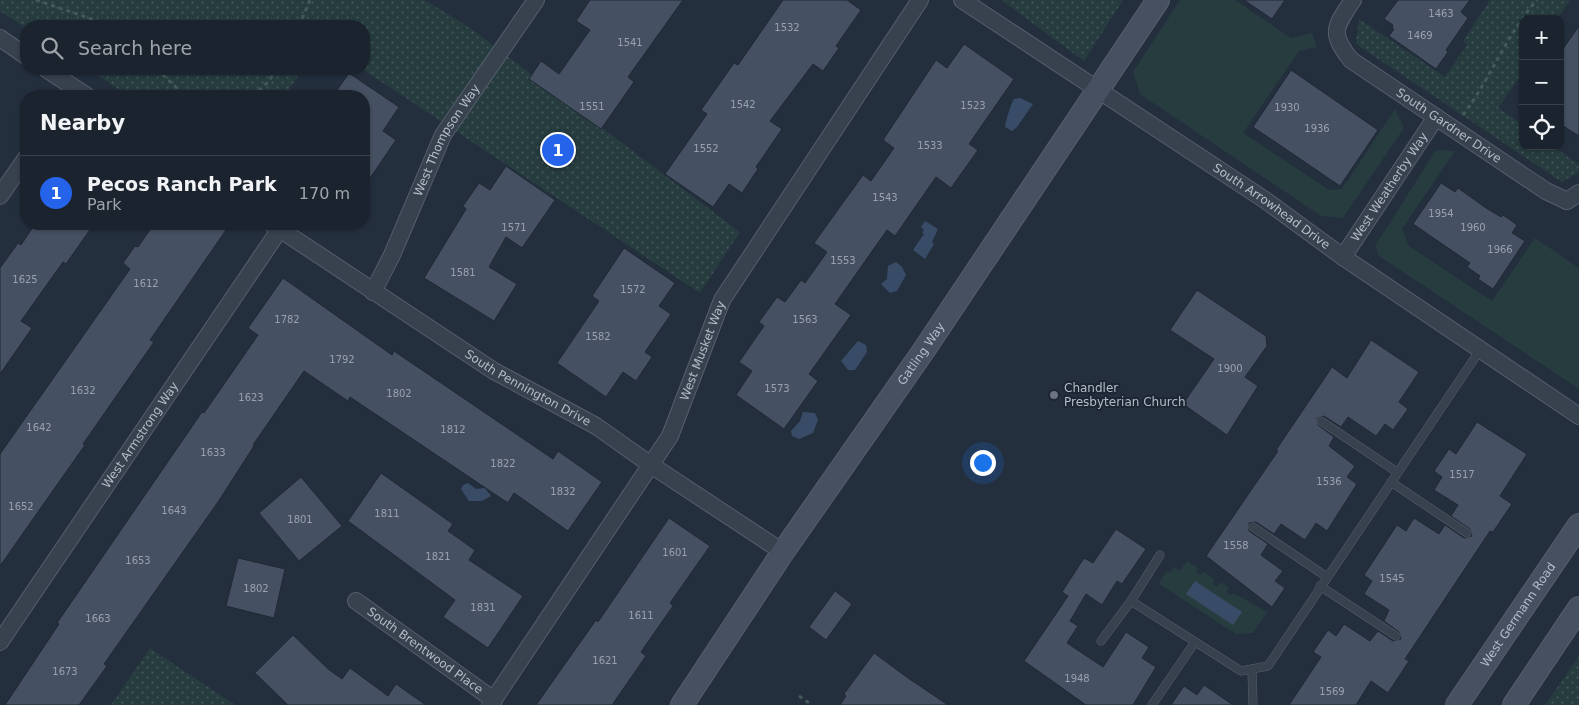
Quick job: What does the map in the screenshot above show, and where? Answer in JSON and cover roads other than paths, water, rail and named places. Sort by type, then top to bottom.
[{"type":"street","name":"West Thompson Way","points":[[373,292],[392,255],[443,135],[536,0]]},
{"type":"street","name":"West Musket Way","points":[[492,702],[670,436],[722,300],[920,0]]},
{"type":"street","name":"South Arrowhead Drive","points":[[962,0],[1264,200],[1343,257],[1579,416]]},
{"type":"street","name":"Gatling Way","points":[[682,705],[783,552],[924,350],[1158,0]]},
{"type":"street","name":"South Gardner Drive","points":[[1353,0],[1337,24],[1337,43],[1351,60],[1546,191],[1573,197]]},
{"type":"street","points":[[0,38],[20,52]]},
{"type":"street","points":[[54,75],[73,90]]},
{"type":"street","name":"West Weatherby Way","points":[[1343,257],[1436,117]]},
{"type":"street","points":[[0,196],[20,167]]},
{"type":"street","name":"West Armstrong Way","points":[[0,642],[274,230]]},
{"type":"street","name":"South Pennington Drive","points":[[280,230],[494,371],[596,426],[651,465],[783,552]]},
{"type":"street","name":"West Germann Road","points":[[1457,705],[1579,525]]},
{"type":"street","name":"South Brentwood Place","points":[[356,601],[492,702]]},
{"type":"street","points":[[1514,705],[1579,608]]},
{"type":"lane","points":[[1130,601],[1241,671],[1268,666],[1480,350]]},
{"type":"lane","points":[[1321,421],[1397,472]]},
{"type":"lane","points":[[1391,482],[1467,533]]},
{"type":"lane","points":[[1253,526],[1327,577]]},
{"type":"lane","points":[[1101,642],[1160,555]]},
{"type":"lane","points":[[1320,586],[1396,636]]},
{"type":"lane","points":[[1152,705],[1195,642]]},
{"type":"lane","points":[[1252,669],[1253,705]]},
{"type":"water","points":[[1020,98],[1033,104],[1012,131],[1005,127],[1006,122],[1014,99]]},
{"type":"water","points":[[925,221],[938,229],[932,242],[934,244],[925,259],[913,250],[924,234],[922,233],[924,230],[921,227]]},
{"type":"water","points":[[896,262],[902,267],[906,275],[897,291],[890,293],[881,284],[887,279],[888,266]]},
{"type":"water","points":[[858,341],[866,345],[867,352],[855,370],[848,370],[841,361]]},
{"type":"water","points":[[803,412],[815,413],[818,420],[813,433],[799,439],[792,436],[791,431],[800,421]]},
{"type":"water","points":[[468,483],[476,489],[485,488],[491,496],[482,501],[469,501],[461,489],[463,485]]},
{"type":"water","points":[[1195,581],[1242,612],[1233,625],[1186,594]]},
{"type":"place","name":"Pecos Ranch Park","points":[[558,150]]},
{"type":"place","name":"Chandler Presbyterian Church","points":[[1054,395]]}]
